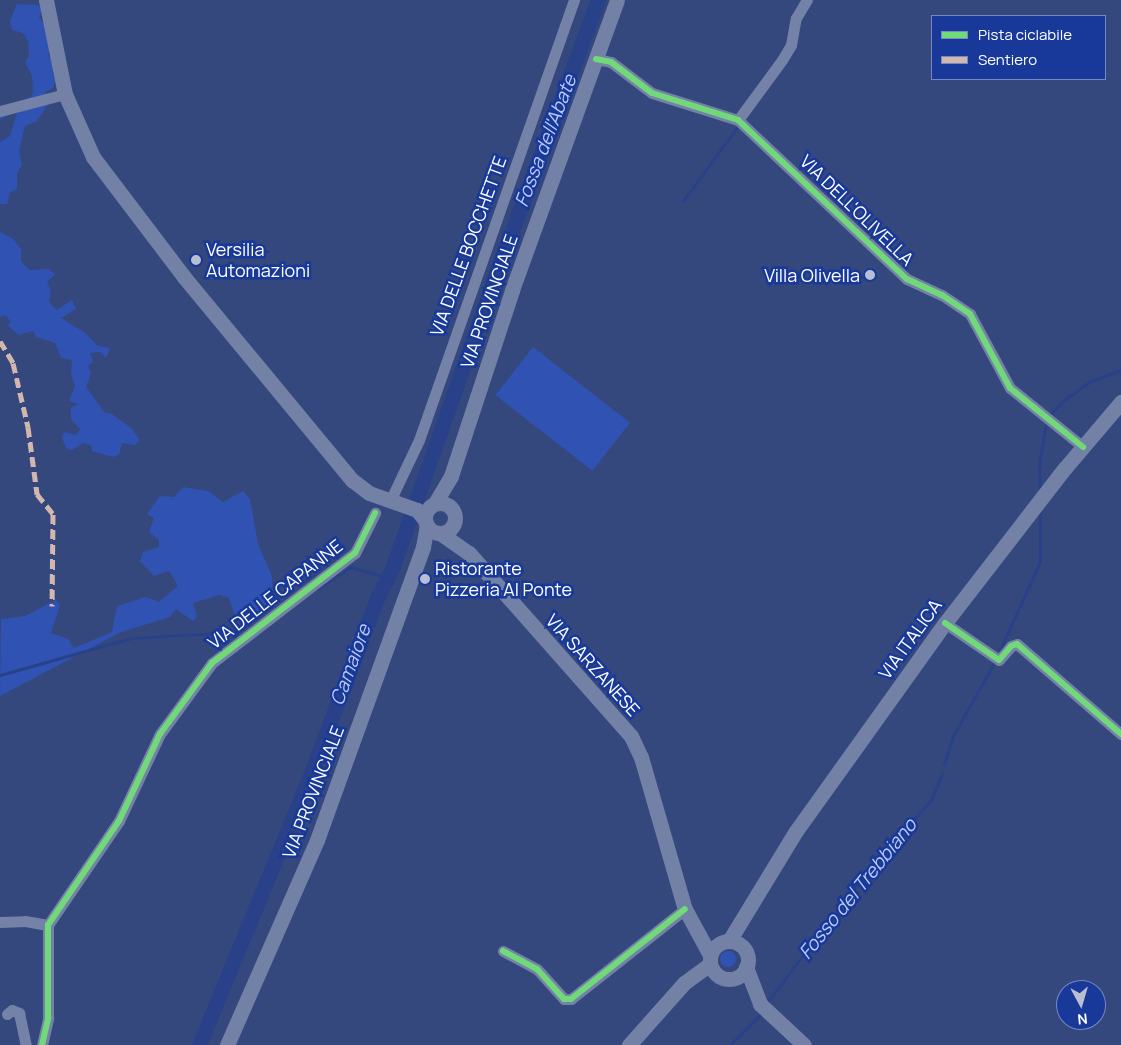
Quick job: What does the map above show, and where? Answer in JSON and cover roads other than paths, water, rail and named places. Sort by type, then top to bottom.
[{"type":"main road","points":[[46,0],[65,94],[93,157],[184,277],[352,480],[387,500],[430,519],[452,528],[454,515],[443,503],[430,519]]},
{"type":"main road","name":"VIA PROVINCIALE","points":[[227,1045],[317,840],[423,547],[430,519],[450,476],[512,290],[617,0]]},
{"type":"main road","name":"VIA ITALICA","points":[[718,969],[725,941],[748,912],[796,831],[945,622],[1121,402]]},
{"type":"main road","name":"VIA PROVINCIALE","points":[[450,476],[454,515]]},
{"type":"main road","name":"VIA SARZANESE","points":[[454,515],[469,553]]},
{"type":"main road","name":"VIA SARZANESE","points":[[430,519],[469,553],[631,736],[641,757],[685,909],[695,932],[718,969],[756,997]]},
{"type":"main road","name":"VIA ITALICA","points":[[748,912],[744,949],[746,967],[756,997]]},
{"type":"main road","points":[[695,932],[710,940],[725,941],[744,949]]},
{"type":"main road","points":[[629,1045],[684,983],[718,969],[746,967]]},
{"type":"main road","points":[[756,997],[804,1045]]},
{"type":"street","name":"VIA DELLE BOCCHETTE","points":[[387,500],[419,440],[574,0]]},
{"type":"street","points":[[738,120],[786,53],[796,18],[807,0]]},
{"type":"street","name":"VIA DELL'OLIVELLA","points":[[596,59],[612,62],[652,93],[738,120],[908,279],[942,294],[970,314],[1010,388],[1083,448]]},
{"type":"street","points":[[0,111],[65,94]]},
{"type":"street","name":"VIA DELLE CAPANNE","points":[[48,925],[119,821],[160,734],[202,675],[234,643],[355,553],[374,513],[387,500]]},
{"type":"street","points":[[945,622],[996,658],[1011,646],[1018,644],[1082,704],[1121,734]]},
{"type":"street","points":[[503,951],[537,969],[564,999],[571,999],[685,909]]},
{"type":"street","points":[[0,922],[25,921],[48,925],[48,1018],[42,1045]]},
{"type":"street","points":[[7,1014],[12,1010],[19,1013],[26,1045]]},
{"type":"waterway","name":"Camaiore","points":[[199,1045],[311,773],[377,598],[393,566],[493,282],[598,0]]},
{"type":"waterway","points":[[683,201],[738,126]]},
{"type":"waterway","name":"Fosso del Trebbiano","points":[[1050,415],[1064,400],[1091,381],[1121,370]]},
{"type":"waterway","name":"Fosso del Trebbiano","points":[[1040,490],[1039,464],[1046,424]]},
{"type":"waterway","name":"Fosso del Trebbiano","points":[[1000,650],[1040,562],[1040,511]]},
{"type":"waterway","points":[[317,589],[351,567],[385,577]]},
{"type":"waterway","points":[[0,675],[132,638],[232,632],[238,639]]},
{"type":"waterway","name":"Fosso del Trebbiano","points":[[944,764],[953,736],[994,663]]},
{"type":"waterway","name":"Fosso del Trebbiano","points":[[769,1000],[859,882],[931,800],[942,774]]},
{"type":"waterway","name":"Fosso del Trebbiano","points":[[730,1045],[761,1014]]},
{"type":"place","name":"Versilia Automazioni","points":[[196,260]]},
{"type":"place","name":"Villa Olivella","points":[[870,275]]},
{"type":"place","name":"Ristorante Pizzeria Al Ponte","points":[[425,579]]},
{"type":"water label","name":"Fossa dell'Abate","points":[[546,141]]}]
